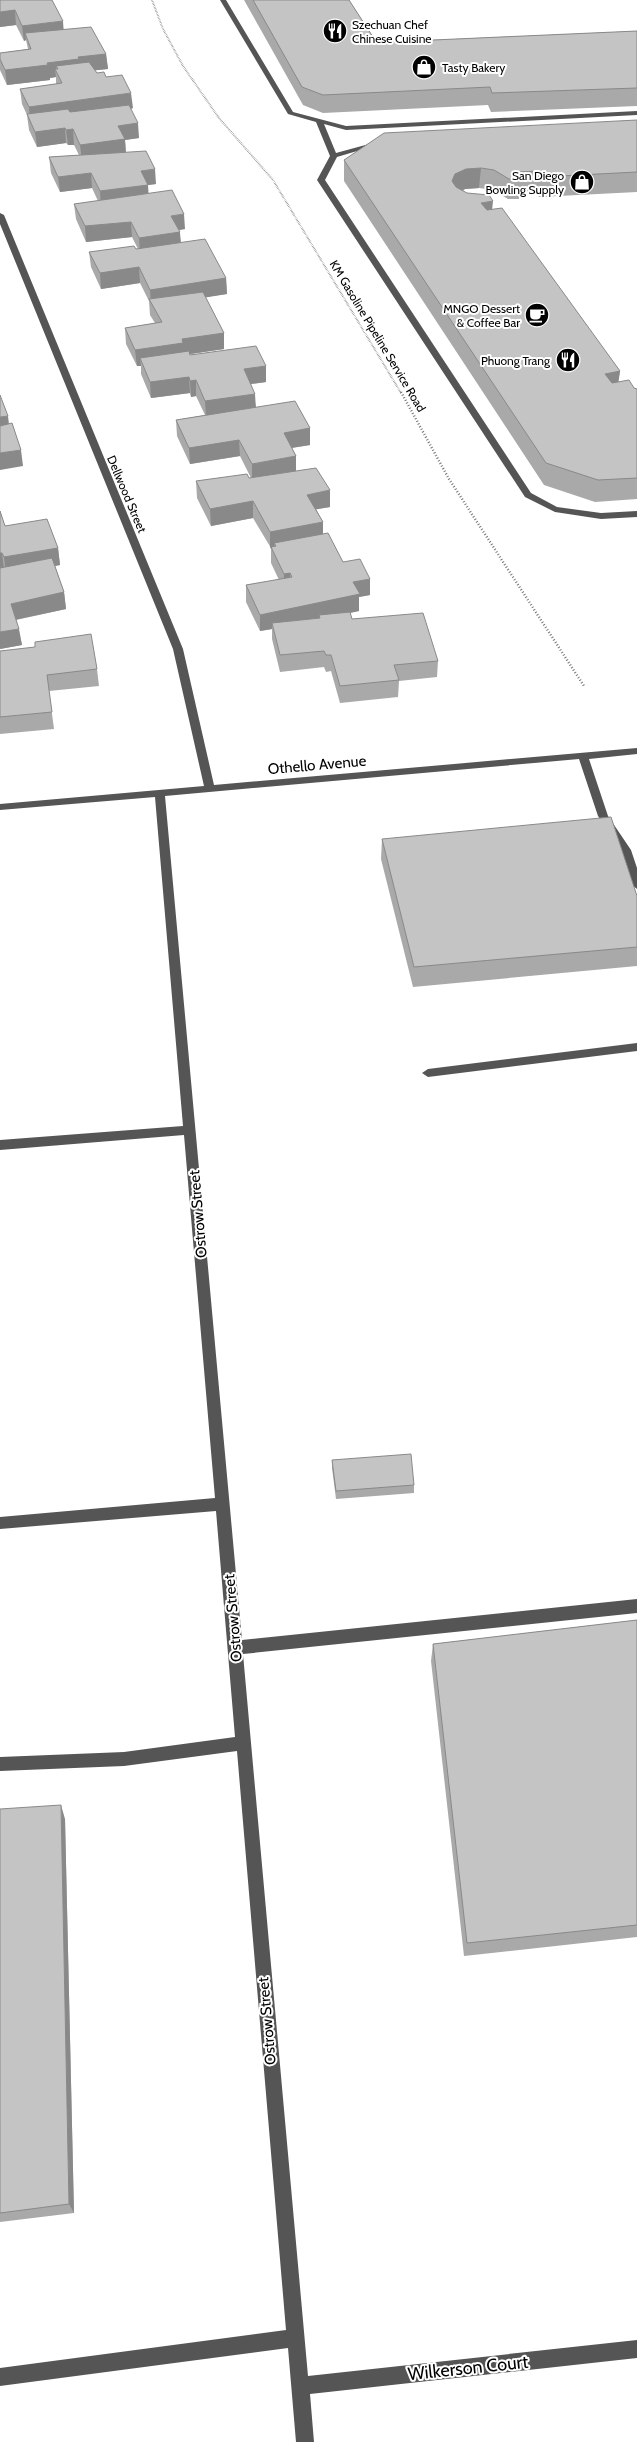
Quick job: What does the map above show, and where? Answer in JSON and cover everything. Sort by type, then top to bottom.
[{"type":"street","points":[[223,0],[290,113],[319,121],[346,128],[637,113]]},
{"type":"street","points":[[319,121],[334,156]]},
{"type":"street","points":[[384,143],[375,143],[334,156],[321,180],[528,495],[555,509],[601,516],[637,514]]},
{"type":"street","name":"Dellwood Street","points":[[0,215],[178,649],[210,790]]},
{"type":"street","name":"Othello Avenue","points":[[0,808],[637,751]]},
{"type":"street","points":[[583,756],[603,816],[626,850],[637,885]]},
{"type":"street","name":"Ostrow Street","points":[[160,794],[305,2442]]},
{"type":"street","points":[[428,1073],[637,1047]]},
{"type":"street","points":[[0,1145],[191,1130]]},
{"type":"street","points":[[0,1523],[223,1504]]},
{"type":"street","points":[[235,1648],[637,1606]]},
{"type":"street","points":[[0,1764],[124,1759],[243,1743]]},
{"type":"street","points":[[0,2377],[295,2338]]},
{"type":"street","name":"Wilkerson Court","points":[[299,2386],[637,2349]]},
{"type":"path","name":"KM Gasoline Pipeline Service Road","points":[[152,0],[163,29],[183,66],[219,118],[273,180],[418,421],[449,480],[584,686]]},
{"type":"building","points":[[0,0],[52,0],[63,21],[22,26],[15,10],[0,12]]},
{"type":"building","points":[[253,0],[349,0],[373,37],[388,42],[637,31],[637,88],[492,93],[490,87],[323,95],[302,87]]},
{"type":"building","points":[[91,27],[106,54],[78,57],[79,59],[47,63],[48,65],[5,70],[0,59],[0,53],[31,49],[25,33]]},
{"type":"building","points":[[89,62],[97,73],[104,72],[106,77],[122,75],[131,93],[29,107],[20,89],[62,83],[55,69],[58,69],[56,66]]},
{"type":"building","points":[[129,105],[138,123],[118,126],[125,139],[80,145],[73,129],[66,130],[65,128],[35,132],[27,114],[68,109],[70,112]]},
{"type":"building","points":[[637,120],[637,172],[540,177],[538,171],[518,172],[521,179],[509,179],[494,170],[481,168],[466,169],[455,174],[452,181],[456,187],[467,193],[489,195],[493,201],[481,203],[487,210],[502,208],[620,371],[605,374],[612,383],[629,380],[634,388],[637,389],[637,478],[598,480],[546,463],[344,160],[384,133]]},
{"type":"building","points":[[146,151],[155,169],[141,171],[148,185],[100,191],[91,173],[58,177],[49,157]]},
{"type":"building","points":[[172,190],[184,214],[171,216],[180,232],[139,238],[131,222],[85,226],[74,204]]},
{"type":"building","points":[[205,239],[226,278],[150,290],[139,267],[100,273],[89,252],[134,246],[136,249]]},
{"type":"building","points":[[203,292],[224,333],[182,339],[183,343],[135,350],[125,328],[162,322],[149,299]]},
{"type":"building","points":[[256,346],[266,366],[244,369],[255,394],[205,401],[196,380],[190,381],[189,377],[150,382],[140,358],[189,351],[190,355]]},
{"type":"building","points":[[0,395],[8,416],[0,417]]},
{"type":"building","points":[[295,401],[310,428],[284,433],[296,456],[252,464],[239,440],[189,448],[176,420]]},
{"type":"building","points":[[12,423],[21,450],[0,453],[0,426]]},
{"type":"building","points":[[316,468],[330,490],[307,495],[323,522],[270,532],[253,501],[210,509],[196,481],[247,474],[249,478]]},
{"type":"building","points":[[0,511],[5,526],[47,519],[58,548],[4,557],[0,553]]},
{"type":"building","points":[[328,533],[343,562],[360,559],[370,579],[353,582],[360,594],[260,615],[246,585],[292,577],[290,573],[284,574],[271,547],[276,546],[274,543]]},
{"type":"building","points":[[52,558],[64,592],[11,604],[19,629],[0,632],[0,568]]},
{"type":"building","points":[[350,612],[352,619],[423,613],[438,661],[394,665],[399,680],[340,686],[331,655],[326,655],[324,651],[280,655],[272,623],[320,618],[319,615]]},
{"type":"building","points":[[91,634],[97,669],[47,675],[52,712],[0,717],[0,651],[35,647],[35,642]]},
{"type":"building","points":[[611,817],[637,896],[637,947],[414,967],[382,839]]},
{"type":"building","points":[[411,1454],[414,1485],[336,1491],[332,1460]]},
{"type":"building","points":[[637,1620],[637,1925],[467,1943],[433,1644]]},
{"type":"building","points":[[61,1805],[69,2204],[0,2213],[0,1809]]},
{"type":"place","name":"Szechuan Chef Chinese Cuisine","points":[[335,31]]},
{"type":"place","name":"Tasty Bakery","points":[[424,67]]},
{"type":"place","name":"San Diego Bowling Supply","points":[[582,182]]},
{"type":"place","name":"MNGO Dessert & Coffee Bar","points":[[537,315]]},
{"type":"place","name":"Phuong Trang","points":[[568,360]]}]
